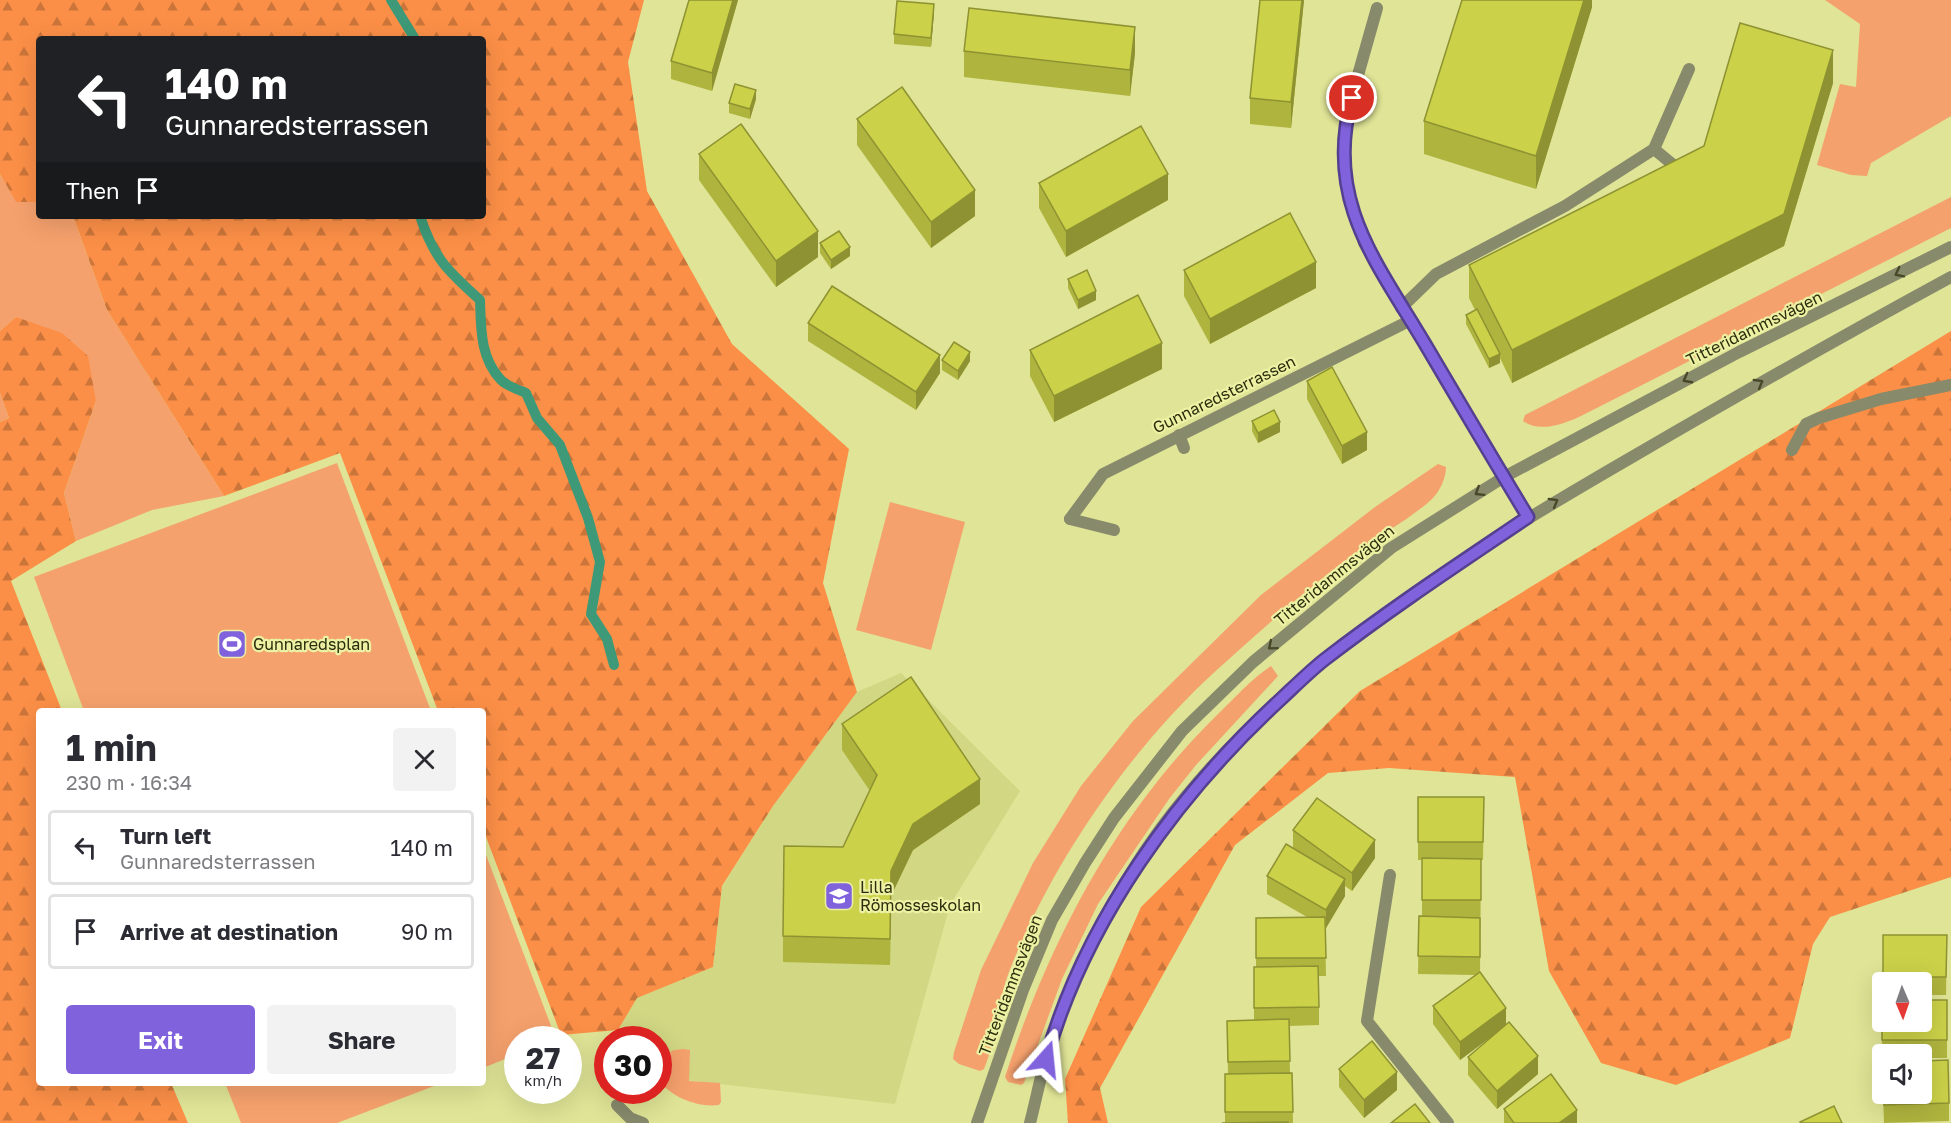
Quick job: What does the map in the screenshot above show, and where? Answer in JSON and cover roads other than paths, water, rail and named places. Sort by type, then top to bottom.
[{"type":"street","points":[[1377,8],[1347,114],[1344,169],[1347,189],[1364,243],[1401,309],[1411,320],[1528,517]]},
{"type":"street","points":[[1401,309],[1436,274],[1516,238],[1654,149],[1689,69]]},
{"type":"street","points":[[1654,149],[1677,167],[1692,185]]},
{"type":"street","name":"Titteridammsvägen","points":[[977,1123],[1023,990],[1052,920],[1114,818],[1182,731],[1253,662],[1382,555],[1504,477],[1728,357],[1951,247]]},
{"type":"street","points":[[1031,1122],[1051,1040],[1084,962],[1110,910],[1161,828],[1237,739],[1323,661],[1418,592],[1528,517],[1796,362],[1951,277]]},
{"type":"street","name":"Gunnaredsterrassen","points":[[1114,530],[1070,519],[1103,474],[1411,320]]},
{"type":"street","points":[[1792,450],[1806,423],[1881,399],[1951,385]]},
{"type":"street","points":[[1179,435],[1184,448]]},
{"type":"street","points":[[1390,875],[1367,1021],[1448,1123]]},
{"type":"street","points":[[617,1105],[630,1118],[643,1123]]},
{"type":"waterway","points":[[391,0],[413,36]]},
{"type":"waterway","points":[[421,219],[443,263],[480,300],[483,342],[494,371],[501,380],[526,393],[537,418],[560,445],[588,518],[600,562],[591,614],[607,639],[614,665]]},
{"type":"place","name":"Gunnaredsplan","points":[[232,644]]},
{"type":"place","name":"Lilla Römosseskolan","points":[[839,896]]}]
